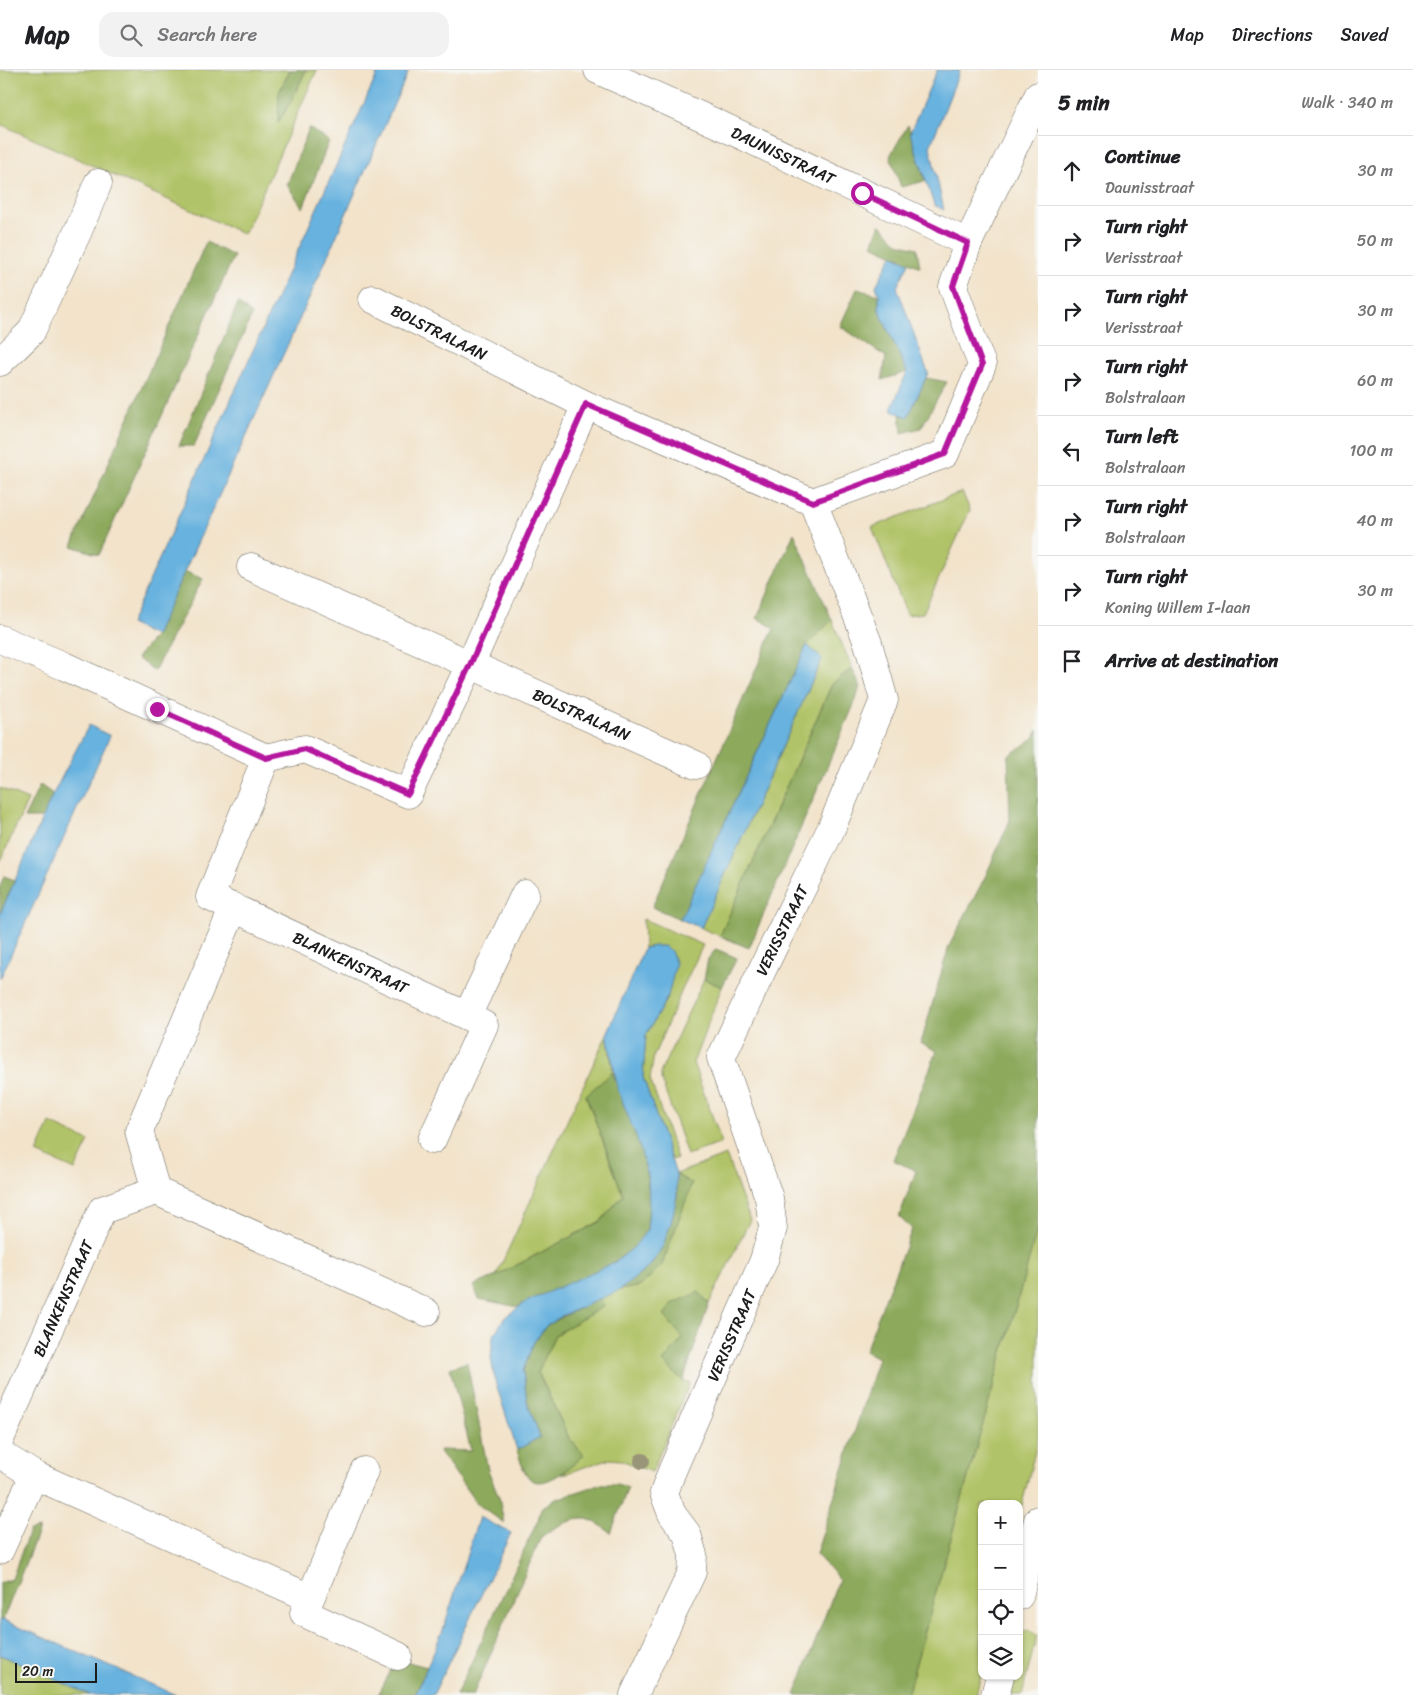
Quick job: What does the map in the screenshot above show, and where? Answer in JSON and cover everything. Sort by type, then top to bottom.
[{"type":"main road","name":"DAUNISSTRAAT","points":[[613,73],[968,243]]},
{"type":"main road","points":[[813,502],[945,454],[982,365],[953,286],[968,243],[1038,96]]},
{"type":"main road","points":[[0,362],[31,332],[98,183]]},
{"type":"main road","name":"BOLSTRALAAN","points":[[373,299],[586,404],[813,502]]},
{"type":"main road","points":[[0,639],[266,758],[305,749],[408,794],[470,665],[586,404]]},
{"type":"main road","name":"VERISSTRAAT","points":[[634,1695],[692,1572],[693,1555],[687,1534],[672,1514],[664,1493],[764,1260],[773,1228],[769,1198],[721,1058],[831,829],[884,700],[868,643],[813,502]]},
{"type":"main road","name":"BOLSTRALAAN","points":[[251,567],[696,765]]},
{"type":"main road","name":"BLANKENSTRAAT","points":[[266,758],[210,897],[467,1016],[484,1026],[432,1140]]},
{"type":"main road","points":[[467,1016],[524,894]]},
{"type":"main road","points":[[234,907],[139,1130],[156,1191],[426,1312]]},
{"type":"main road","name":"BLANKENSTRAAT","points":[[0,1439],[102,1210],[156,1191]]},
{"type":"main road","points":[[0,1454],[34,1475],[310,1598]]},
{"type":"main road","points":[[364,1471],[304,1613],[398,1656]]},
{"type":"main road","points":[[0,1550],[34,1475]]},
{"type":"main road","points":[[1020,1590],[1038,1520]]},
{"type":"main road","points":[[995,1695],[999,1680]]},
{"type":"green space","points":[[0,70],[317,70],[244,234],[0,124]]},
{"type":"green space","points":[[290,70],[306,70],[293,98],[278,123],[279,92]]},
{"type":"green space","points":[[908,125],[925,181],[901,187],[890,156]]},
{"type":"green space","points":[[309,128],[329,141],[303,208],[287,185]]},
{"type":"green space","points":[[880,224],[898,243],[917,248],[920,267],[872,245]]},
{"type":"green space","points":[[206,242],[234,256],[99,555],[72,546]]},
{"type":"green space","points":[[857,289],[879,295],[879,310],[907,372],[882,380],[886,357],[840,326]]},
{"type":"green space","points":[[238,303],[252,315],[194,446],[179,446]]},
{"type":"green space","points":[[926,378],[947,382],[921,428],[902,433],[900,414],[908,417]]},
{"type":"green space","points":[[962,492],[970,510],[923,613],[907,615],[872,527]]},
{"type":"green space","points":[[794,533],[832,620],[807,645],[680,919],[652,907],[774,628],[757,618]]},
{"type":"green space","points":[[184,571],[203,579],[154,671],[137,658],[155,636]]},
{"type":"green space","points":[[832,620],[852,668],[832,684],[720,936],[701,928],[822,659],[807,645]]},
{"type":"green space","points":[[852,668],[860,686],[856,700],[749,948],[720,936],[832,684]]},
{"type":"green space","points":[[1038,730],[1038,1227],[907,1695],[795,1695],[839,1579],[816,1554],[878,1358],[865,1351],[912,1229],[899,1217],[916,1171],[893,1160],[937,1051],[921,1043],[949,946],[986,875],[1010,820],[1008,756],[1034,738]]},
{"type":"green space","points":[[40,785],[53,794],[43,818],[24,818]]},
{"type":"green space","points":[[0,788],[28,800],[0,862]]},
{"type":"green space","points":[[4,876],[15,880],[0,914],[0,886]]},
{"type":"green space","points":[[643,919],[703,945],[654,1055],[650,1079],[677,1158],[671,1160],[643,1077],[646,1035],[668,996],[654,946],[644,948]]},
{"type":"green space","points":[[716,949],[737,958],[722,987],[704,979],[708,959]]},
{"type":"green space","points":[[704,979],[722,987],[693,1063],[722,1143],[687,1155],[661,1079],[661,1071]]},
{"type":"green space","points":[[607,1034],[613,1072],[586,1096],[623,1195],[601,1221],[496,1276]]},
{"type":"green space","points":[[613,1072],[639,1144],[646,1172],[649,1190],[647,1231],[639,1243],[611,1264],[518,1307],[479,1299],[473,1286],[601,1221],[623,1195],[586,1095]]},
{"type":"green space","points":[[50,1123],[89,1141],[75,1170],[37,1153]]},
{"type":"green space","points":[[726,1155],[750,1220],[709,1304],[699,1292],[683,1338],[683,1381],[690,1382],[652,1472],[621,1460],[608,1459],[561,1475],[584,1455],[569,1438],[538,1372],[555,1335],[603,1306],[600,1298],[620,1290],[641,1286],[692,1184],[676,1174]]},
{"type":"green space","points":[[676,1174],[692,1184],[662,1265],[641,1286],[620,1290],[650,1266],[677,1196]]},
{"type":"green space","points":[[1038,1227],[1038,1439],[1023,1501],[978,1500],[978,1680],[980,1680],[976,1695],[907,1695]]},
{"type":"green space","points":[[699,1292],[709,1304],[683,1381],[663,1362],[683,1338],[664,1315],[672,1304]]},
{"type":"green space","points":[[600,1298],[604,1306],[555,1335],[538,1372],[569,1438],[584,1455],[559,1475],[543,1482],[536,1482],[525,1473],[517,1450],[540,1437],[527,1401],[523,1371],[534,1342],[547,1325]]},
{"type":"green space","points":[[467,1362],[488,1470],[499,1497],[504,1523],[476,1503],[439,1450],[471,1451],[450,1368]]},
{"type":"green space","points":[[601,1484],[616,1484],[628,1487],[611,1533],[595,1522],[587,1519],[578,1519],[555,1528],[541,1537],[473,1695],[456,1695],[538,1520],[541,1508],[556,1499]]},
{"type":"green space","points":[[39,1529],[3,1620],[0,1621],[0,1583],[12,1579],[29,1531]]},
{"type":"green space","points":[[1028,1630],[1037,1635],[1022,1695],[1007,1695],[1011,1680],[1023,1680],[1023,1632]]},
{"type":"green space","points":[[0,1655],[90,1695],[0,1695]]},
{"type":"green space","points":[[397,1659],[427,1667],[415,1695],[378,1695]]},
{"type":"water","points":[[379,70],[409,70],[315,285],[155,636],[130,624]]},
{"type":"water","points":[[937,70],[960,70],[930,147],[944,210],[934,205],[910,133]]},
{"type":"water","points":[[892,255],[909,263],[897,287],[928,373],[908,417],[891,410],[907,372],[879,310],[879,295],[876,286]]},
{"type":"water","points":[[807,645],[822,659],[701,928],[680,919]]},
{"type":"water","points":[[89,725],[110,736],[0,979],[0,914],[53,794]]},
{"type":"water","points":[[664,946],[671,951],[676,964],[668,996],[646,1035],[643,1077],[676,1174],[677,1196],[671,1223],[663,1246],[650,1266],[620,1290],[564,1315],[547,1325],[534,1342],[523,1371],[527,1401],[540,1437],[517,1450],[495,1381],[491,1358],[493,1336],[505,1317],[526,1302],[615,1262],[633,1248],[647,1230],[649,1207],[648,1176],[638,1142],[618,1090],[607,1034],[644,948]]},
{"type":"water","points":[[479,1517],[511,1533],[433,1695],[415,1695],[443,1630]]},
{"type":"water","points":[[3,1620],[176,1695],[90,1695],[0,1655],[0,1621]]},
{"type":"route","points":[[157,709],[266,758],[305,749],[408,794],[470,665],[586,404],[813,502],[945,454],[982,365],[953,286],[968,243],[862,193]]}]
